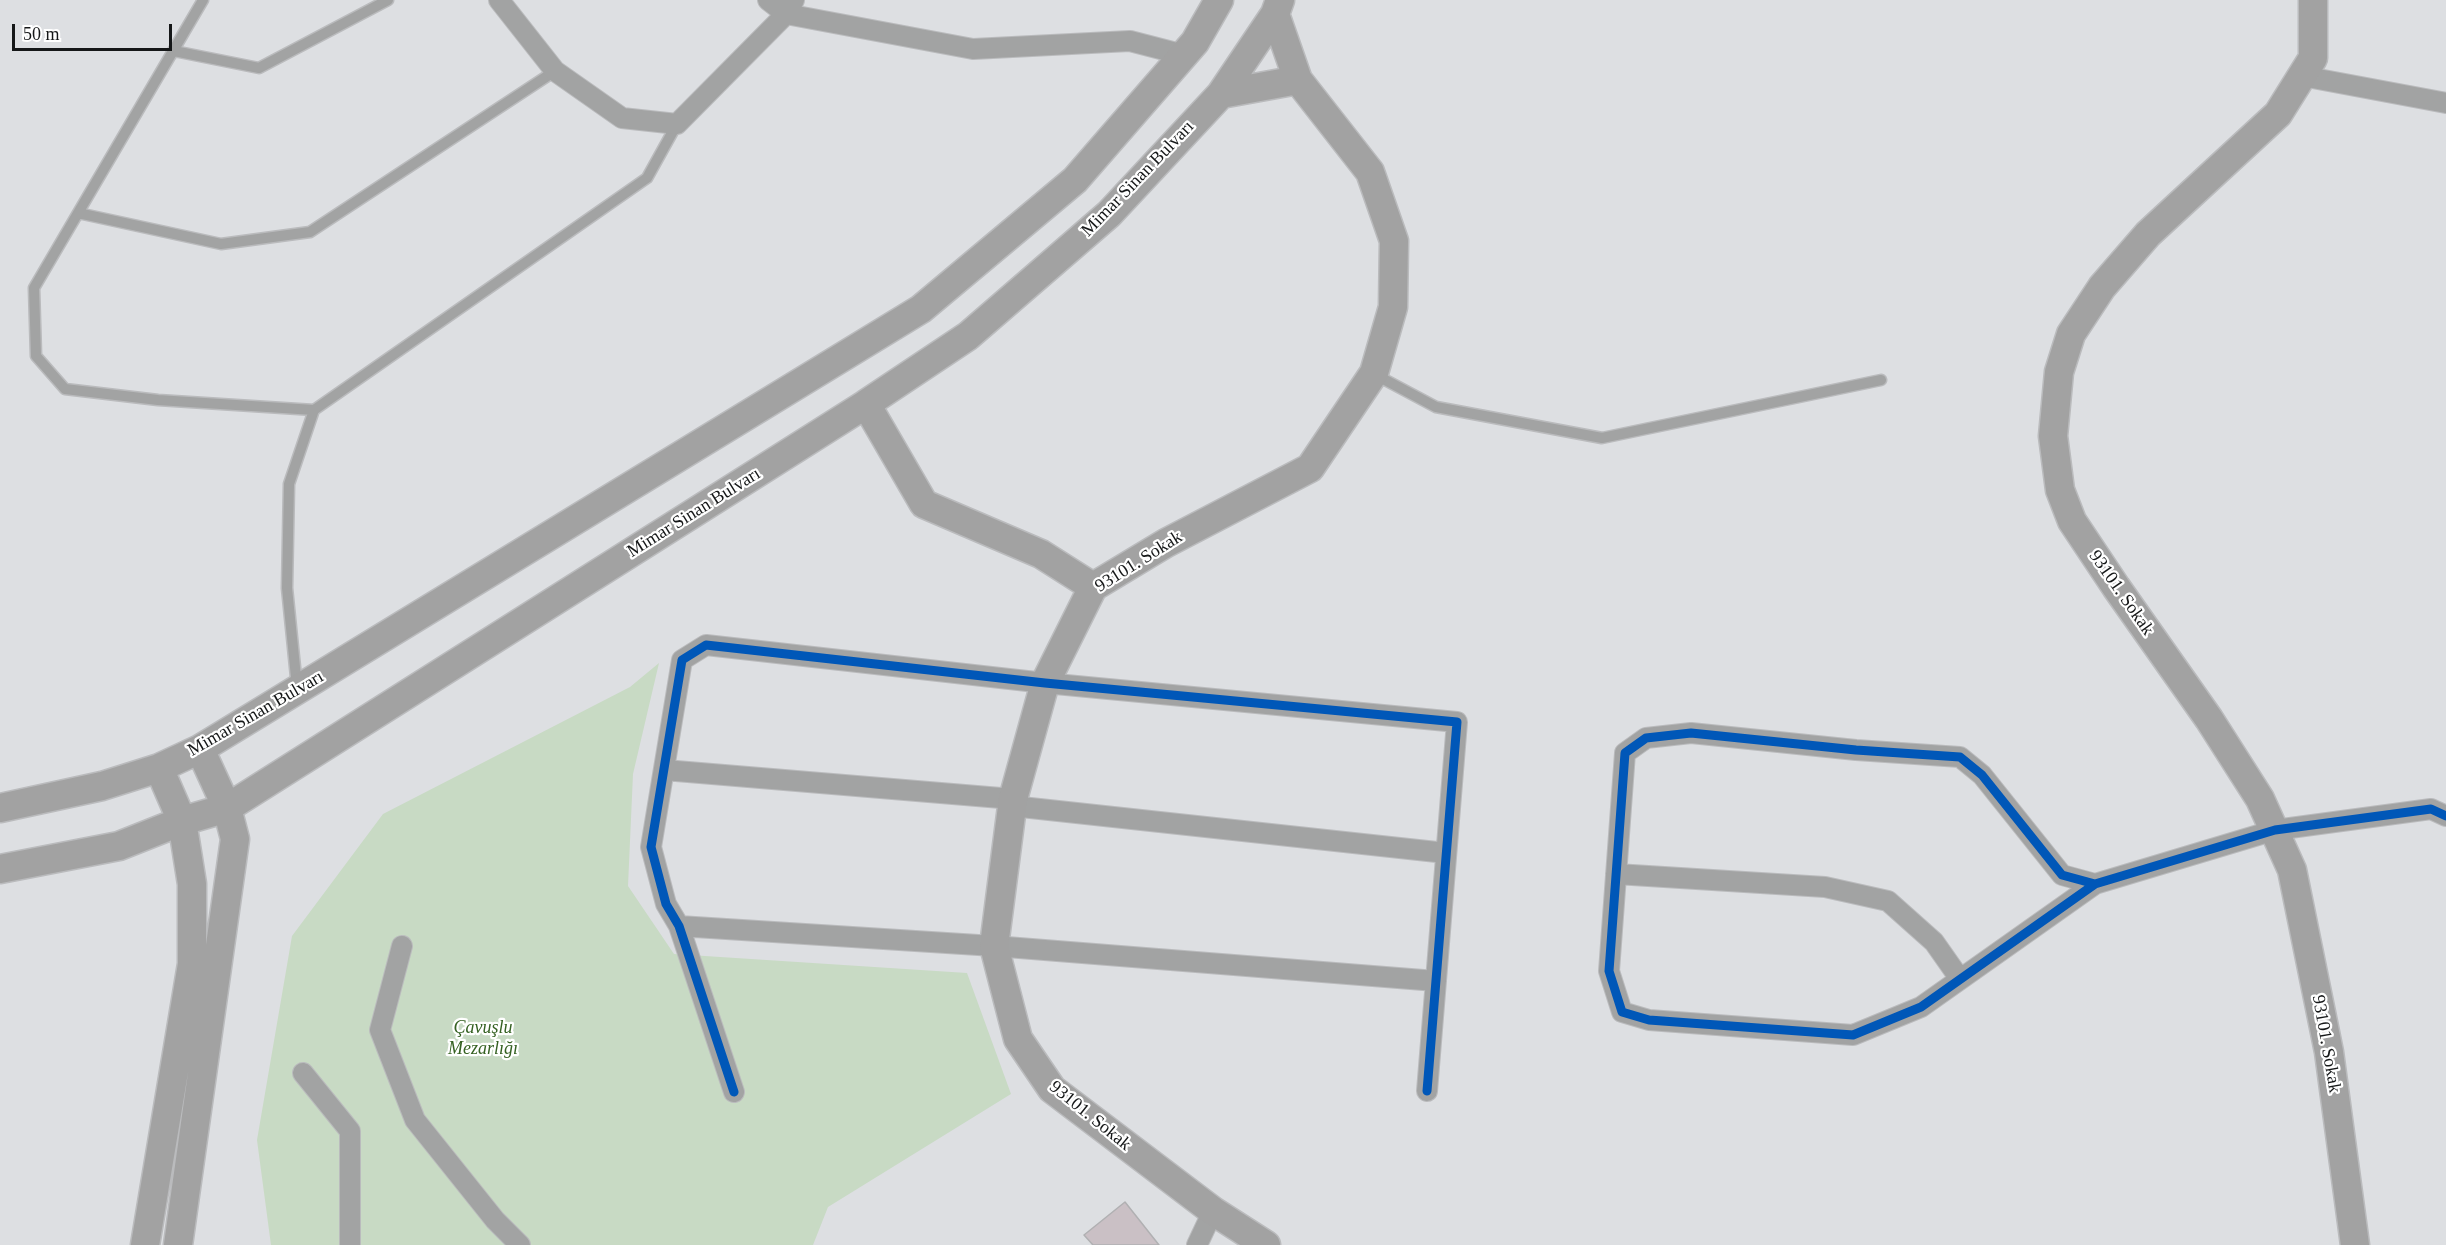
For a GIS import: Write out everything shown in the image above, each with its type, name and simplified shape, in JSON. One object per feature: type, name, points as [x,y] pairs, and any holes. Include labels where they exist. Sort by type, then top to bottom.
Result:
[{"type":"main road","name":"Mimar Sinan Bulvarı","points":[[0,808],[102,786],[159,768],[200,750],[921,309],[1075,180],[1196,42],[1219,0]]},
{"type":"main road","name":"93101. Sokak","points":[[2313,0],[2313,58],[2278,114],[2148,234],[2102,287],[2071,334],[2059,372],[2053,436],[2060,490],[2072,521],[2209,718],[2260,799],[2292,870],[2329,1052],[2354,1242]]},
{"type":"main road","name":"Mimar Sinan Bulvarı","points":[[0,869],[119,846],[182,821],[227,808],[866,404],[968,336],[1100,222],[1221,94],[1278,7]]},
{"type":"main road","name":"93101. Sokak","points":[[1266,1245],[1213,1211],[1052,1089],[1018,1039],[994,946],[1013,802],[1045,683],[1093,586],[1166,543],[1310,468],[1374,374],[1394,307],[1394,241],[1370,172],[1298,80],[1278,7]]},
{"type":"main road","points":[[1221,94],[1298,80]]},
{"type":"main road","points":[[866,404],[924,504],[1041,554],[1093,586]]},
{"type":"main road","points":[[178,1245],[235,839],[227,808],[200,750]]},
{"type":"main road","points":[[145,1245],[192,964],[192,884],[182,821],[159,768]]},
{"type":"street","points":[[499,0],[555,71],[622,118],[677,124],[790,7]]},
{"type":"street","points":[[768,0],[973,49],[1130,41],[1184,55]]},
{"type":"street","points":[[2302,76],[2446,104]]},
{"type":"street","points":[[734,1092],[679,926],[666,904],[651,847],[682,660],[706,645],[1045,683],[1457,722],[1427,1091]]},
{"type":"street","points":[[2095,884],[2062,875],[1982,775],[1960,757],[1856,750],[1691,733],[1646,738],[1625,753],[1609,971],[1622,1012],[1649,1020],[1853,1035],[1921,1007],[2095,884],[2275,830],[2431,810],[2446,816]]},
{"type":"street","points":[[664,770],[1013,802],[1446,853]]},
{"type":"street","points":[[1616,874],[1825,887],[1888,901],[1934,942],[1960,979]]},
{"type":"street","points":[[679,926],[994,946],[1436,981]]},
{"type":"street","points":[[402,946],[380,1030],[415,1120],[495,1220],[520,1245]]},
{"type":"street","points":[[303,1073],[350,1131],[350,1245]]},
{"type":"street","points":[[1197,1245],[1213,1211]]},
{"type":"lane","points":[[203,0],[34,288],[36,356],[65,389],[158,400],[314,410]]},
{"type":"lane","points":[[174,51],[259,68],[388,0]]},
{"type":"lane","points":[[78,213],[221,244],[310,232],[555,71]]},
{"type":"lane","points":[[297,691],[286,588],[289,484],[314,410],[647,178],[677,124]]},
{"type":"lane","points":[[1374,374],[1436,407],[1602,438],[1881,380]]},
{"type":"green space","name":"Çavuşlu Mezarlığı","points":[[659,663],[633,774],[628,886],[674,954],[967,973],[1011,1094],[828,1207],[813,1245],[271,1245],[257,1140],[292,936],[383,814],[630,687]]},
{"type":"building","points":[[1125,1202],[1159,1245],[1093,1245],[1084,1235]]},
{"type":"cycle path","points":[[734,1092],[679,926],[666,904],[651,847],[682,660],[706,645],[1045,683],[1457,722],[1427,1091]]},
{"type":"cycle path","points":[[2095,884],[2062,875],[1982,775],[1960,757],[1856,750],[1691,733],[1646,738],[1625,753],[1609,971],[1622,1012],[1649,1020],[1853,1035],[1921,1007],[2095,884],[2275,830],[2431,809],[2446,816]]}]
